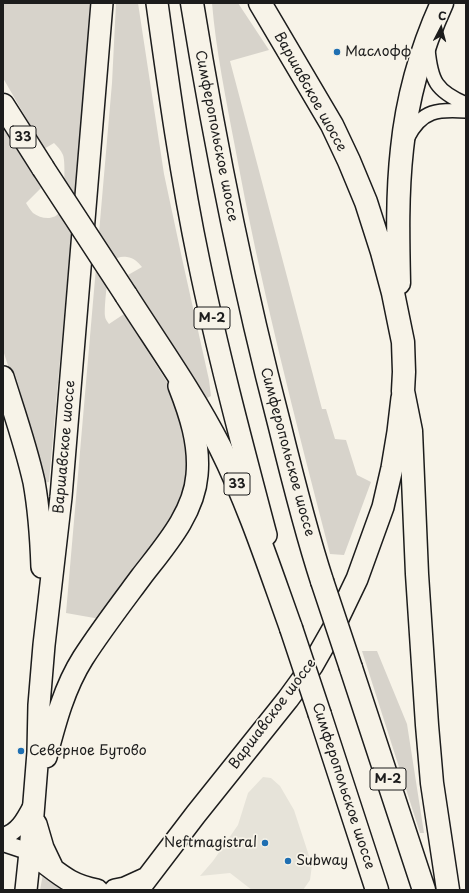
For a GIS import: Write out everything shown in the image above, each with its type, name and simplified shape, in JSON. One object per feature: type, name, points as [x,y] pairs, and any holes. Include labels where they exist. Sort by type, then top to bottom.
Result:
[{"type":"highway","name":"Симферопольское шоссе","points":[[192,3],[238,255],[258,342],[290,467],[322,581],[424,890]]},
{"type":"highway","name":"Варшавское шоссе","points":[[260,3],[332,125],[366,202],[394,292],[402,342],[404,372],[402,391]]},
{"type":"highway","points":[[402,342],[399,253],[402,149],[413,86],[427,42],[442,3]]},
{"type":"highway","name":"33","points":[[3,105],[42,168],[126,295],[204,418],[238,486],[253,522],[291,628]]},
{"type":"highway","points":[[402,391],[411,432],[417,574],[432,784],[448,890]]},
{"type":"highway","name":"Симферопольское шоссе","points":[[291,628],[377,890]]},
{"type":"main road","name":"Варшавское шоссе","points":[[26,890],[38,752],[44,645],[61,497],[102,3]]},
{"type":"main road","name":"Симферопольское шоссе","points":[[157,3],[182,173],[201,269],[219,351],[291,628]]},
{"type":"main road","points":[[54,869],[43,848],[38,833],[34,802],[54,727],[69,684],[83,659],[107,623],[170,538],[181,521],[194,492],[198,463],[193,427],[176,379],[161,350]]},
{"type":"main road","points":[[3,377],[28,457],[38,509],[41,535],[44,645]]},
{"type":"main road","name":"Варшавское шоссе","points":[[143,884],[288,699],[312,666],[333,629],[357,579],[383,507],[398,432],[402,391]]},
{"type":"main road","points":[[30,852],[74,884],[97,890]]},
{"type":"main road","points":[[115,890],[143,884]]},
{"type":"street","points":[[427,42],[433,77],[439,86],[451,97],[466,104]]},
{"type":"street","points":[[402,149],[412,129],[425,116],[433,112],[448,109],[466,111]]},
{"type":"street","points":[[3,836],[8,835],[15,830],[34,802]]},
{"type":"street","points":[[3,843],[30,852]]},
{"type":"shaded area","points":[[3,3],[90,3],[88,49],[49,482],[41,483],[25,419],[3,350],[3,127],[41,188],[26,203],[32,212],[40,217],[51,218],[60,211],[63,192],[64,159],[61,151],[54,143],[44,149],[3,78]]},
{"type":"shaded area","points":[[116,3],[138,3],[164,174],[209,380],[211,396],[207,398],[128,275],[142,267],[136,260],[125,257],[118,258],[113,261],[108,279],[105,318],[109,324],[124,314],[167,382],[181,414],[190,461],[185,491],[173,516],[160,538],[100,619],[66,613],[112,83]]},
{"type":"shaded area","points":[[212,3],[238,3],[269,50],[230,61],[322,409],[326,409],[335,439],[346,440],[357,475],[371,482],[344,555],[330,554],[279,351],[255,249],[245,198],[222,75]]},
{"type":"shaded area","points":[[362,651],[377,651],[407,724],[424,833],[420,833]]},
{"type":"shaded area","name":"Neftmagistral","points":[[263,777],[271,778],[280,786],[294,810],[312,865],[310,880],[303,890],[252,890],[230,873],[200,876],[213,861],[238,825],[248,793]]},
{"type":"shaded area","points":[[43,874],[66,890],[40,890]]},
{"type":"place","name":"Маслофф","points":[[337,52]]},
{"type":"place","name":"Северное Бутово","points":[[21,751]]},
{"type":"place","name":"Neftmagistral","points":[[265,843]]},
{"type":"place","name":"Subway","points":[[288,861]]}]
